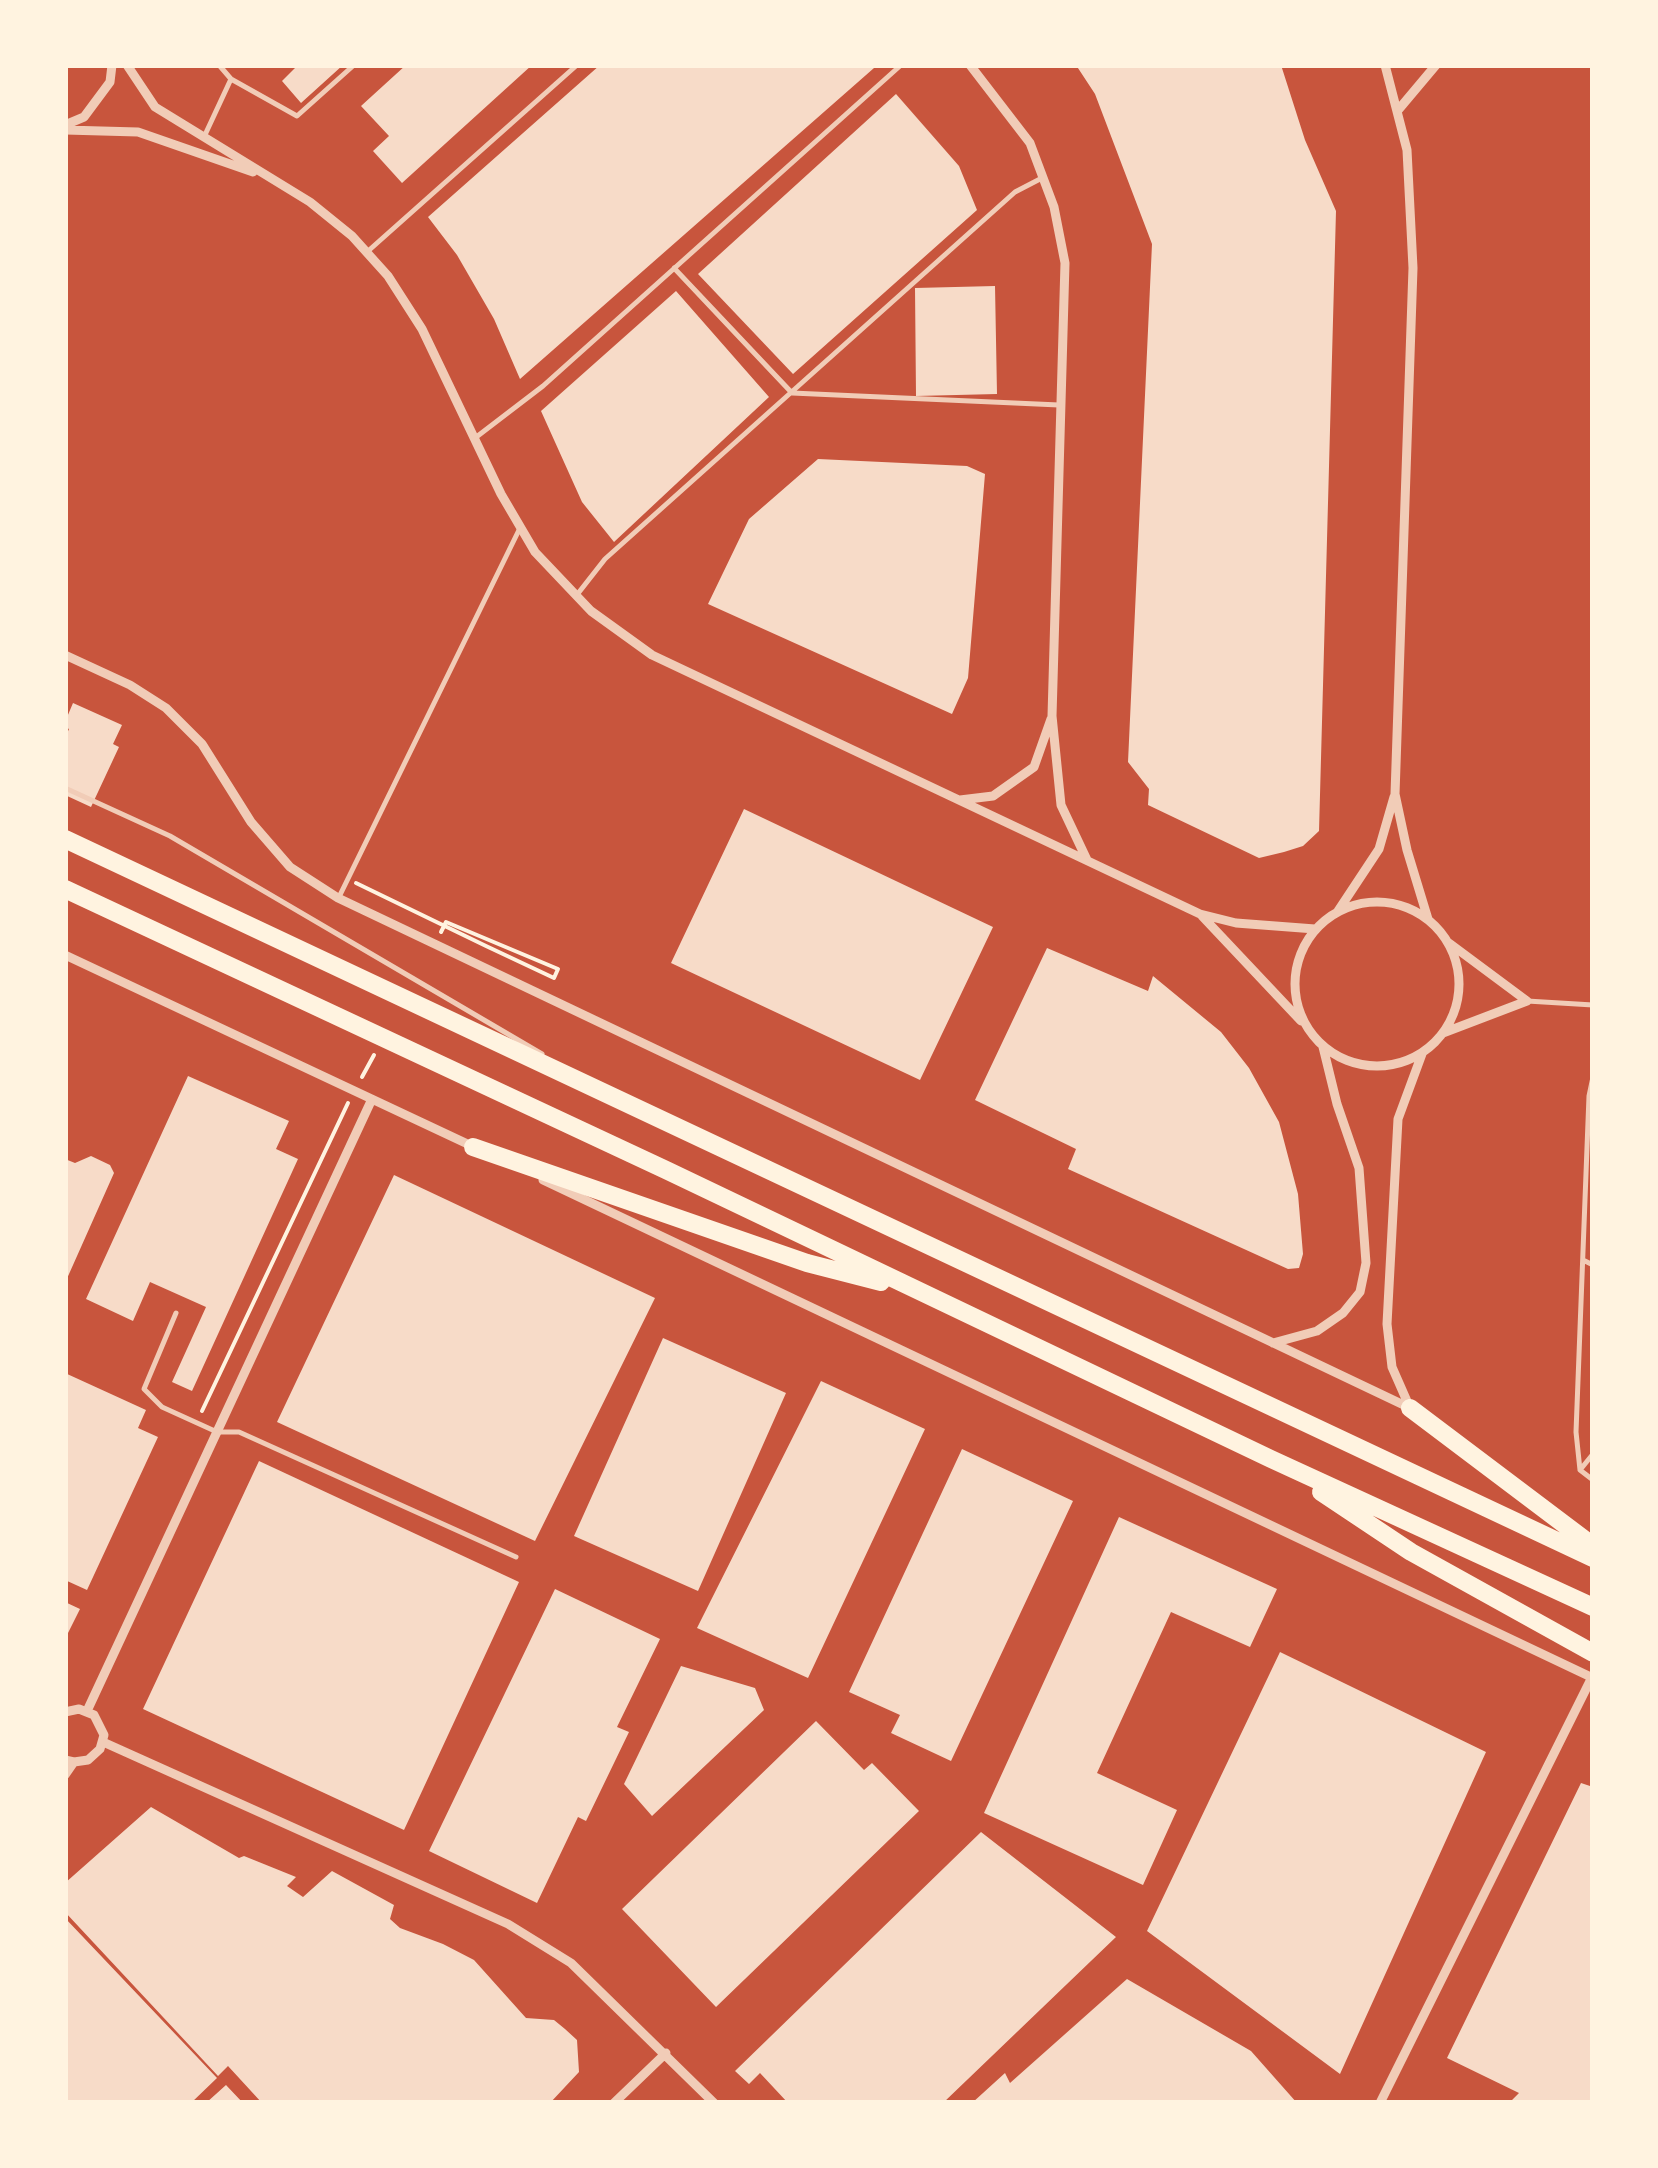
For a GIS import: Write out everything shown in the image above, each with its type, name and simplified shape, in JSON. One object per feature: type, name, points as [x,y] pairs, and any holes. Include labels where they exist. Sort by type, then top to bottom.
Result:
[{"type":"highway","points":[[65,840],[1593,1558]]},
{"type":"highway","points":[[65,889],[1593,1607]]},
{"type":"highway","points":[[473,1147],[808,1264],[920,1292]]},
{"type":"highway","points":[[1410,1408],[1593,1546]]},
{"type":"highway","points":[[1271,1459],[1412,1552],[1593,1653]]},
{"type":"street","points":[[65,127],[84,117],[110,82],[112,65]]},
{"type":"street","points":[[128,65],[155,107],[310,202],[388,276],[422,329],[535,552],[591,611],[652,655],[1200,914],[1236,922],[1316,929]]},
{"type":"street","points":[[970,65],[1030,143],[1054,208],[1065,263],[1052,716],[1060,805],[1088,861]]},
{"type":"street","points":[[1385,65],[1407,150],[1413,268],[1395,794],[1428,919]]},
{"type":"street","points":[[1399,109],[1436,65]]},
{"type":"street","points":[[65,127],[138,132],[270,178]]},
{"type":"street","points":[[65,655],[130,685],[166,708],[202,744],[251,822],[290,867],[338,898],[1410,1408]]},
{"type":"street","points":[[958,800],[993,796],[1034,767],[1052,716]]},
{"type":"street","points":[[1305,1025],[1296,998],[1300,953],[1316,929],[1338,911],[1379,849],[1395,794]]},
{"type":"street","points":[[1338,911],[1375,902],[1404,906],[1428,919],[1447,941],[1527,1001]]},
{"type":"street","points":[[1200,914],[1323,1047],[1348,1061],[1368,1066],[1396,1064],[1422,1052],[1443,1032],[1456,1006],[1459,977],[1447,941]]},
{"type":"street","points":[[65,956],[1592,1678],[1380,2103]]},
{"type":"street","points":[[1443,1032],[1527,1001]]},
{"type":"street","points":[[1273,1343],[1317,1331],[1343,1313],[1360,1292],[1366,1264],[1359,1168],[1323,1047]]},
{"type":"street","points":[[1410,1408],[1392,1367],[1388,1305],[1398,1119],[1422,1052]]},
{"type":"street","points":[[87,1711],[372,1098]]},
{"type":"street","points":[[65,1712],[79,1709],[99,1720],[102,1742],[95,1755],[69,1761],[65,1776]]},
{"type":"street","points":[[102,1742],[508,1924],[570,1963],[714,2103]]},
{"type":"street","points":[[614,2103],[666,2053]]},
{"type":"lane","points":[[219,65],[232,78],[296,116],[354,65]]},
{"type":"lane","points":[[366,252],[577,65]]},
{"type":"lane","points":[[474,438],[542,386],[901,65]]},
{"type":"lane","points":[[204,136],[232,78]]},
{"type":"lane","points":[[576,596],[605,559],[1015,192],[1042,177]]},
{"type":"lane","points":[[674,268],[792,393],[1062,405]]},
{"type":"lane","points":[[338,898],[521,527]]},
{"type":"lane","points":[[65,788],[170,836],[600,1090]]},
{"type":"lane","points":[[1527,1001],[1593,1005]]},
{"type":"lane","points":[[1593,1077],[1589,1096],[1576,1432],[1580,1470],[1593,1480]]},
{"type":"lane","points":[[1582,1260],[1593,1265]]},
{"type":"lane","points":[[176,1314],[144,1389],[162,1407],[217,1432],[239,1432],[516,1557]]},
{"type":"lane","points":[[1580,1470],[1593,1454]]},
{"type":"path","points":[[348,879],[486,946]]},
{"type":"path","points":[[197,1422],[256,1300]]},
{"type":"building","points":[[298,65],[343,65],[301,103],[282,81]]},
{"type":"building","points":[[406,65],[532,65],[402,183],[373,151],[389,136],[361,106]]},
{"type":"building","points":[[600,65],[874,68],[520,379],[494,319],[457,255],[428,217]]},
{"type":"building","points":[[1076,65],[1281,65],[1305,140],[1336,211],[1319,831],[1303,846],[1284,852],[1259,858],[1148,805],[1149,789],[1128,762],[1152,244],[1095,94]]},
{"type":"building","points":[[896,94],[959,166],[977,210],[793,374],[698,274]]},
{"type":"building","points":[[995,286],[997,394],[916,396],[915,288]]},
{"type":"building","points":[[676,291],[769,397],[614,542],[582,502],[541,411]]},
{"type":"building","points":[[818,459],[967,466],[985,474],[968,678],[952,714],[708,604],[749,519]]},
{"type":"building","points":[[73,703],[122,725],[113,744],[119,747],[91,807],[65,795],[65,738],[69,729],[65,722]]},
{"type":"building","points":[[744,809],[993,927],[920,1080],[671,963]]},
{"type":"building","points":[[1047,948],[1148,991],[1153,976],[1221,1032],[1249,1068],[1279,1122],[1298,1194],[1303,1254],[1299,1268],[1288,1269],[1068,1169],[1076,1149],[975,1100]]},
{"type":"building","points":[[188,1076],[289,1121],[276,1149],[298,1159],[192,1391],[172,1382],[206,1307],[150,1282],[133,1321],[86,1299]]},
{"type":"building","points":[[91,1156],[110,1165],[114,1173],[65,1283],[65,1159],[75,1163]]},
{"type":"building","points":[[394,1175],[655,1298],[535,1541],[277,1422]]},
{"type":"building","points":[[663,1338],[786,1393],[698,1591],[574,1536]]},
{"type":"building","points":[[65,1373],[146,1410],[138,1428],[158,1437],[87,1590],[65,1580]]},
{"type":"building","points":[[821,1381],[925,1429],[808,1678],[697,1628]]},
{"type":"building","points":[[962,1449],[1073,1501],[951,1761],[891,1733],[900,1715],[849,1692]]},
{"type":"building","points":[[259,1461],[519,1582],[404,1830],[143,1709]]},
{"type":"building","points":[[1119,1517],[1277,1589],[1250,1647],[1171,1612],[1097,1773],[1177,1810],[1143,1885],[984,1813]]},
{"type":"building","points":[[555,1589],[660,1639],[617,1727],[629,1732],[586,1821],[578,1817],[537,1903],[429,1851]]},
{"type":"building","points":[[65,1602],[80,1609],[65,1639]]},
{"type":"building","points":[[1280,1652],[1486,1752],[1340,2074],[1147,1931]]},
{"type":"building","points":[[681,1666],[755,1688],[764,1710],[652,1816],[624,1784]]},
{"type":"building","points":[[816,1721],[864,1770],[872,1763],[919,1811],[716,2007],[622,1909]]},
{"type":"building","points":[[1581,1783],[1593,1787],[1593,2103],[1509,2103],[1519,2093],[1447,2058]]},
{"type":"building","points":[[151,1807],[239,1858],[244,1856],[296,1877],[287,1886],[303,1897],[332,1871],[394,1905],[390,1919],[400,1928],[474,1960],[526,2018],[554,2020],[565,2029],[577,2040],[579,2072],[550,2103],[262,2103],[228,2066],[218,2076],[65,1912],[65,1883]]},
{"type":"building","points":[[981,1832],[1116,1937],[943,2103],[788,2103],[760,2073],[749,2084],[735,2071]]},
{"type":"building","points":[[65,1918],[217,2078],[191,2103],[65,2103]]},
{"type":"building","points":[[1127,1979],[1251,2051],[1297,2103],[972,2103],[1005,2073],[1010,2083]]},
{"type":"building","points":[[226,2085],[243,2103],[206,2103]]}]
